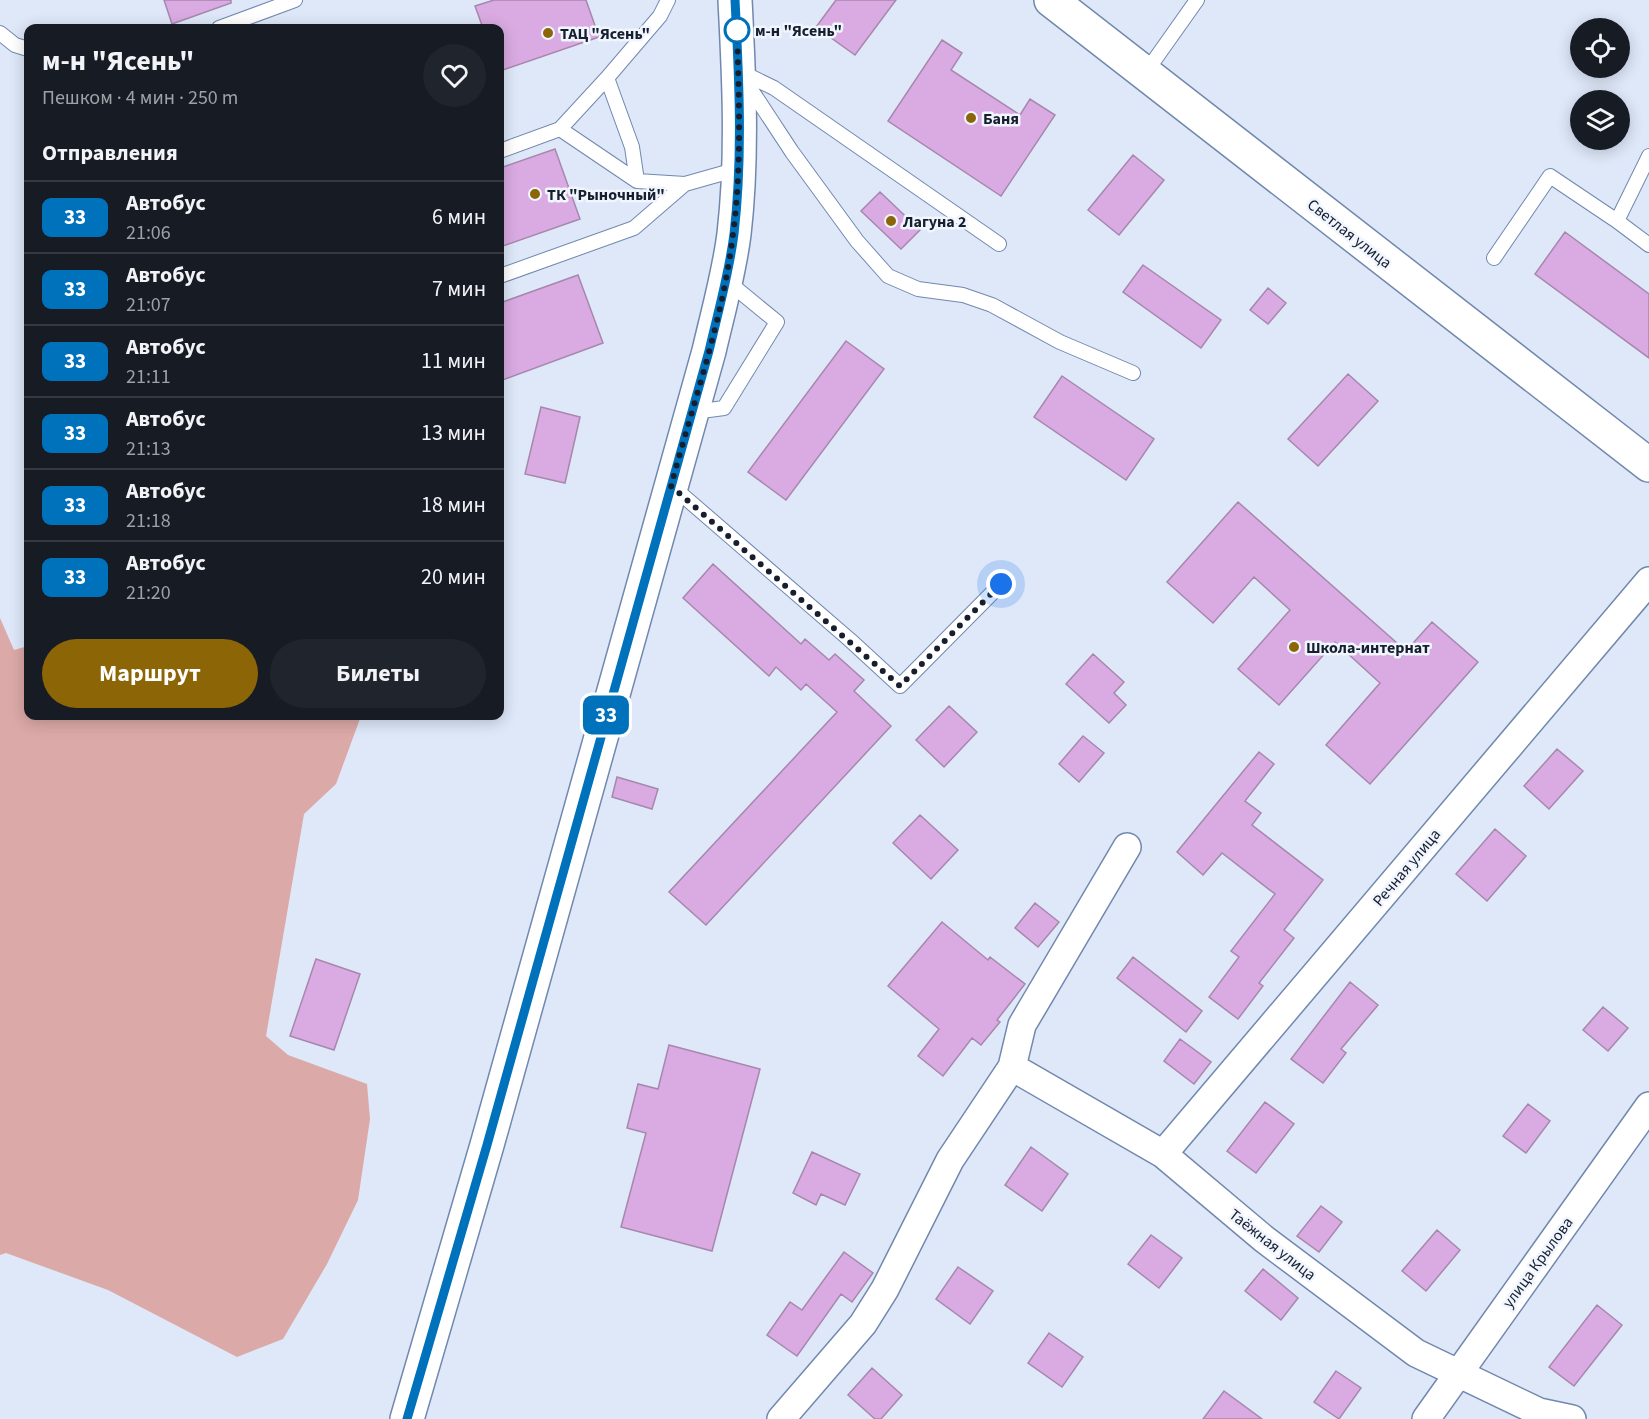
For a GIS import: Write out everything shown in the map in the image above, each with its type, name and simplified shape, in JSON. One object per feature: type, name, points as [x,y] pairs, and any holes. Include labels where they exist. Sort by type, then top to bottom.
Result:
[{"type":"street","points":[[407,1419],[487,1145],[671,486],[726,279],[734,234],[738,169],[739,70],[735,0]]},
{"type":"street","name":"Светлая улица","points":[[1051,0],[1649,465]]},
{"type":"street","name":"Речная улица","points":[[1163,1154],[1649,581]]},
{"type":"street","points":[[781,1419],[863,1324],[885,1289],[950,1160],[1012,1067],[1022,1025],[1127,847]]},
{"type":"street","name":"Таёжная улица","points":[[1012,1067],[1163,1154],[1292,1260],[1416,1353],[1539,1416],[1572,1419]]},
{"type":"street","name":"улица Крылова","points":[[1426,1419],[1649,1106]]},
{"type":"lane","points":[[230,24],[295,0]]},
{"type":"lane","points":[[504,150],[560,129],[660,16],[668,0]]},
{"type":"lane","points":[[1146,72],[1197,0]]},
{"type":"lane","points":[[0,33],[15,45],[24,48]]},
{"type":"lane","points":[[739,70],[774,88],[999,244]]},
{"type":"lane","points":[[739,70],[792,152],[857,241],[888,276],[918,289],[963,295],[992,305],[1060,342],[1132,373]]},
{"type":"lane","points":[[607,78],[632,147],[637,181]]},
{"type":"lane","points":[[560,129],[637,181],[685,184],[738,169]]},
{"type":"lane","points":[[1617,221],[1649,156]]},
{"type":"lane","points":[[1494,258],[1550,176],[1649,245]]},
{"type":"lane","points":[[504,275],[634,228],[685,184]]},
{"type":"lane","points":[[691,413],[724,408],[777,322],[726,279]]},
{"type":"lane","points":[[671,486],[900,686],[1001,584]]},
{"type":"shaded area","points":[[0,618],[14,650],[24,647],[24,720],[360,720],[336,784],[304,814],[266,1036],[288,1055],[367,1084],[370,1119],[358,1200],[327,1264],[283,1339],[237,1357],[108,1290],[6,1253],[0,1255]]},
{"type":"building","points":[[164,0],[231,0],[231,3],[172,24]]},
{"type":"building","name":"ТАЦ \"Ясень\"","points":[[494,0],[586,0],[599,37],[504,70],[504,24],[482,24],[475,6]]},
{"type":"building","points":[[836,0],[896,0],[855,55],[816,27]]},
{"type":"building","name":"Баня","points":[[942,40],[962,53],[951,70],[1020,115],[1030,99],[1055,115],[1001,196],[888,121]]},
{"type":"building","name":"ТК \"Рыночный\"","points":[[555,149],[580,219],[504,246],[504,167]]},
{"type":"building","points":[[1133,155],[1164,180],[1119,235],[1088,210]]},
{"type":"building","name":"Лагуна 2","points":[[880,192],[920,230],[901,249],[861,211]]},
{"type":"building","points":[[1565,232],[1649,294],[1649,358],[1535,274]]},
{"type":"building","points":[[1143,265],[1221,320],[1201,348],[1123,292]]},
{"type":"building","points":[[578,275],[603,343],[504,380],[504,302]]},
{"type":"building","points":[[1268,288],[1286,303],[1268,324],[1250,310]]},
{"type":"building","points":[[846,341],[884,369],[786,500],[748,472]]},
{"type":"building","points":[[1348,374],[1378,401],[1318,466],[1288,439]]},
{"type":"building","points":[[1062,376],[1154,439],[1126,480],[1034,417]]},
{"type":"building","points":[[541,407],[580,417],[565,483],[525,474]]},
{"type":"building","name":"Школа-интернат","points":[[1238,502],[1406,651],[1432,622],[1478,662],[1370,784],[1326,745],[1380,683],[1335,642],[1279,705],[1238,669],[1290,610],[1254,577],[1213,623],[1167,582]]},
{"type":"building","points":[[713,564],[801,644],[805,639],[829,660],[835,654],[864,680],[854,691],[891,726],[706,925],[669,892],[837,712],[806,684],[801,690],[776,667],[769,676],[683,598]]},
{"type":"building","points":[[1093,654],[1124,682],[1114,693],[1126,705],[1109,723],[1066,684]]},
{"type":"building","points":[[949,706],[977,732],[944,767],[916,740]]},
{"type":"building","points":[[1083,736],[1104,753],[1079,782],[1059,764]]},
{"type":"building","points":[[1557,749],[1583,771],[1549,809],[1524,786]]},
{"type":"building","points":[[1259,752],[1274,764],[1245,801],[1261,813],[1252,825],[1323,880],[1284,930],[1294,938],[1259,983],[1263,986],[1238,1019],[1209,997],[1239,957],[1231,951],[1275,894],[1222,853],[1203,875],[1177,852]]},
{"type":"building","points":[[617,777],[658,789],[652,809],[612,797]]},
{"type":"building","points":[[920,815],[958,850],[931,879],[893,843]]},
{"type":"building","points":[[1495,829],[1526,856],[1487,901],[1456,874]]},
{"type":"building","points":[[1035,903],[1059,922],[1038,947],[1015,928]]},
{"type":"building","points":[[942,922],[988,960],[990,957],[1025,984],[997,1020],[1000,1022],[981,1045],[972,1038],[943,1076],[918,1056],[939,1029],[888,986]]},
{"type":"building","points":[[1133,957],[1202,1011],[1186,1032],[1117,978]]},
{"type":"building","points":[[316,959],[360,974],[334,1050],[290,1036]]},
{"type":"building","points":[[1350,982],[1378,1005],[1341,1049],[1346,1053],[1323,1083],[1291,1059]]},
{"type":"building","points":[[1603,1007],[1628,1028],[1608,1051],[1583,1030]]},
{"type":"building","points":[[1180,1039],[1211,1062],[1194,1084],[1164,1061]]},
{"type":"building","points":[[669,1045],[760,1069],[712,1251],[621,1227],[646,1133],[627,1128],[638,1084],[658,1089]]},
{"type":"building","points":[[1265,1102],[1294,1124],[1256,1173],[1227,1151]]},
{"type":"building","points":[[1528,1104],[1550,1121],[1526,1153],[1503,1136]]},
{"type":"building","points":[[1031,1147],[1068,1174],[1042,1211],[1005,1185]]},
{"type":"building","points":[[812,1152],[860,1174],[845,1205],[821,1194],[816,1205],[793,1193]]},
{"type":"building","points":[[1321,1206],[1342,1222],[1319,1252],[1297,1236]]},
{"type":"building","points":[[1437,1230],[1460,1250],[1426,1291],[1402,1271]]},
{"type":"building","points":[[1151,1235],[1182,1258],[1159,1288],[1128,1264]]},
{"type":"building","points":[[844,1252],[873,1273],[852,1302],[841,1294],[797,1356],[767,1335],[790,1302],[802,1310]]},
{"type":"building","points":[[958,1267],[993,1291],[970,1324],[936,1299]]},
{"type":"building","points":[[1263,1269],[1298,1298],[1281,1320],[1245,1291]]},
{"type":"building","points":[[1597,1305],[1622,1325],[1574,1386],[1549,1367]]},
{"type":"building","points":[[1049,1333],[1083,1357],[1062,1387],[1028,1363]]},
{"type":"building","points":[[872,1368],[902,1395],[881,1419],[875,1419],[848,1395]]},
{"type":"building","points":[[1336,1371],[1361,1388],[1339,1419],[1314,1402]]},
{"type":"building","points":[[1224,1391],[1262,1419],[1203,1419]]},
{"type":"bus line","name":"33","points":[[407,1419],[493,1123],[649,558],[709,351],[726,279],[734,234],[738,169],[739,70],[735,0]]},
{"type":"place","name":"м-н \"Ясень\"","points":[[737,30]]},
{"type":"place","name":"ТАЦ \"Ясень\"","points":[[548,33]]},
{"type":"place","name":"Баня","points":[[971,118]]},
{"type":"place","name":"ТК \"Рыночный\"","points":[[535,194]]},
{"type":"place","name":"Лагуна 2","points":[[891,221]]},
{"type":"place","name":"Школа-интернат","points":[[1294,647]]},
{"type":"route","points":[[737,30],[738,169],[734,234],[709,351],[671,486],[900,686],[1001,584]]}]
